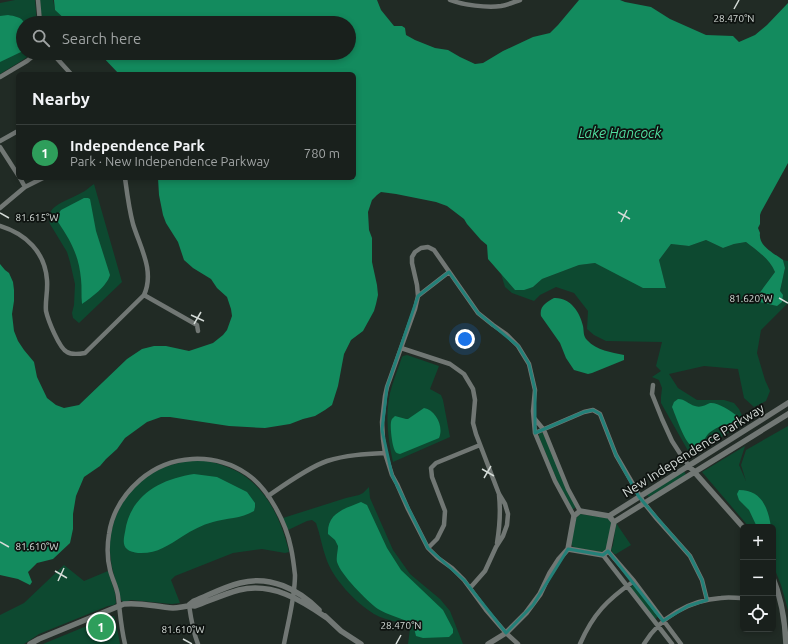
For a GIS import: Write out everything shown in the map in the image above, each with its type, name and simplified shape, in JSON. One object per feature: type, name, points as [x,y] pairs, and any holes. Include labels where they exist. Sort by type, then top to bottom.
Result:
[{"type":"street","points":[[38,0],[39,16]]},
{"type":"street","points":[[450,0],[458,3],[482,6],[502,6],[520,0]]},
{"type":"street","points":[[0,77],[28,60]]},
{"type":"street","points":[[58,60],[69,72]]},
{"type":"street","points":[[0,141],[16,132]]},
{"type":"street","points":[[0,147],[16,172]]},
{"type":"street","points":[[21,180],[25,187]]},
{"type":"street","points":[[0,208],[25,187],[38,180]]},
{"type":"street","points":[[0,226],[22,235],[30,242],[39,255],[45,267],[48,281],[46,310],[49,322],[61,347],[66,352],[73,354],[85,353],[144,295],[147,290],[148,272],[133,223],[125,180]]},
{"type":"street","points":[[488,644],[506,633],[533,605],[550,573],[568,549],[574,516],[555,481],[535,433],[533,417],[535,390],[529,364],[518,346],[506,334],[478,313],[434,250],[425,247],[418,249],[413,254],[412,260],[418,285],[418,296],[415,309],[387,387],[383,405],[382,430],[385,452],[392,475],[428,548],[464,580],[486,610],[506,633],[518,644]]},
{"type":"street","points":[[418,296],[449,272]]},
{"type":"street","points":[[144,295],[197,325],[198,331]]},
{"type":"street","points":[[401,348],[450,364],[464,374],[473,389],[475,400],[473,424],[499,494],[501,511],[496,547],[485,570],[470,588]]},
{"type":"street","points":[[653,385],[652,394],[672,441],[689,466],[740,525]]},
{"type":"street","name":"New Independence Parkway","points":[[610,516],[788,403]]},
{"type":"street","points":[[535,433],[584,412],[593,410],[600,414],[616,455],[644,503],[690,556],[702,580],[707,600]]},
{"type":"street","name":"New Independence Parkway","points":[[614,522],[788,414]]},
{"type":"street","points":[[533,417],[544,430],[568,489],[580,511]]},
{"type":"street","points":[[428,548],[437,539],[444,525],[445,511],[432,477],[431,468],[436,463],[480,445]]},
{"type":"street","points":[[268,496],[306,472],[326,462],[350,455],[385,452]]},
{"type":"street","points":[[125,644],[118,606],[118,595],[110,569],[107,552],[109,534],[114,515],[120,502],[128,491],[144,476],[173,462],[185,459],[205,458],[227,464],[247,474],[268,496],[286,532],[291,546],[295,575],[293,597],[284,644]]},
{"type":"street","points":[[574,516],[580,511],[610,516],[614,522],[608,550],[603,555]]},
{"type":"street","points":[[568,549],[603,555],[672,644]]},
{"type":"street","points":[[608,550],[634,581],[681,644]]},
{"type":"street","points":[[189,606],[194,601],[230,586],[248,581],[274,582],[294,590],[304,596],[341,631],[361,644]]},
{"type":"street","points":[[580,644],[586,630],[596,614],[605,604],[634,581]]},
{"type":"street","points":[[30,644],[118,606],[130,604],[172,608],[195,606],[238,590],[249,588],[279,591],[293,597],[327,618]]},
{"type":"street","points":[[776,593],[785,626],[786,644]]},
{"type":"street","points":[[644,644],[658,625],[676,612],[688,606],[707,600],[740,598]]},
{"type":"street","points":[[189,606],[192,625],[198,644]]},
{"type":"highlighted area","points":[[449,272],[478,313],[518,346],[529,364],[535,390],[535,433],[584,412],[593,410],[600,414],[616,455],[639,497],[690,556],[702,580],[707,600],[688,606],[663,621],[608,551],[603,555],[568,549],[533,605],[506,633],[464,580],[428,548],[392,475],[382,430],[387,387],[418,296]]},
{"type":"shaded area","points":[[15,0],[35,0],[36,16],[16,16],[16,60],[22,60],[0,74],[0,3]]},
{"type":"shaded area","points":[[40,0],[53,0],[55,10],[61,16],[41,16]]},
{"type":"shaded area","points":[[94,184],[122,282],[79,323],[73,318],[72,313],[75,284],[70,262],[67,252],[50,224],[49,218],[50,212],[58,204],[83,192]]},
{"type":"shaded area","points":[[706,240],[723,248],[746,242],[770,263],[775,272],[758,295],[757,302],[780,291],[785,268],[783,260],[788,261],[788,303],[761,330],[757,353],[770,391],[766,401],[754,407],[744,398],[738,369],[704,366],[669,374],[678,388],[697,400],[724,400],[734,403],[739,409],[745,422],[691,456],[661,403],[662,388],[659,380],[652,377],[661,371],[656,366],[662,342],[606,341],[594,335],[587,329],[588,311],[574,293],[556,287],[540,295],[534,301],[512,293],[505,287],[501,274],[515,290],[533,287],[542,279],[579,265],[595,263],[666,288],[659,260],[671,244],[689,246]]},
{"type":"shaded area","points":[[407,355],[439,366],[430,389],[441,395],[450,437],[393,462],[388,428],[388,402],[391,388],[402,357]]},
{"type":"shaded area","points":[[788,426],[788,610],[776,572],[776,524],[746,524],[702,472],[745,446],[739,465],[746,481],[741,465],[746,450]]},
{"type":"shaded area","points":[[541,432],[543,433],[576,507],[572,510],[562,492],[539,437]]},
{"type":"shaded area","points":[[188,461],[206,461],[219,464],[240,473],[251,481],[260,490],[275,513],[286,539],[289,552],[285,553],[262,549],[233,553],[175,576],[171,580],[180,603],[172,604],[131,600],[123,602],[121,600],[113,571],[110,548],[114,521],[119,509],[126,497],[145,478],[156,471]]},
{"type":"shaded area","points":[[684,471],[686,475],[649,497],[647,495]]},
{"type":"shaded area","points":[[369,487],[370,498],[393,550],[410,574],[440,599],[450,611],[463,644],[408,644],[410,629],[409,625],[385,619],[374,614],[352,597],[339,582],[329,566],[316,523],[312,520],[307,521],[288,530],[283,518],[359,495]]},
{"type":"shaded area","points":[[580,514],[607,518],[611,521],[607,549],[602,553],[574,548],[571,544],[576,518]]},
{"type":"shaded area","points":[[616,523],[631,545],[614,554],[611,550]]},
{"type":"shaded area","points":[[64,565],[84,581],[108,571],[115,593],[116,603],[39,634],[24,644],[0,644],[0,615],[24,603]]},
{"type":"shaded area","points":[[633,585],[658,616],[655,620],[630,588]]},
{"type":"shaded area","points":[[114,616],[115,618],[120,644],[43,644]]},
{"type":"water","name":"Lake Hancock","points":[[54,0],[377,0],[381,10],[394,26],[402,26],[405,28],[406,35],[435,48],[448,50],[475,64],[483,63],[503,51],[533,37],[550,33],[579,0],[620,0],[651,7],[670,19],[706,35],[733,36],[739,42],[755,35],[788,3],[788,163],[761,212],[760,224],[758,228],[761,242],[771,252],[783,260],[785,268],[780,291],[783,295],[782,302],[777,306],[756,301],[758,295],[775,272],[770,263],[746,242],[723,248],[706,240],[689,246],[671,244],[659,260],[666,288],[643,288],[595,263],[579,265],[542,279],[533,287],[524,290],[515,290],[488,259],[487,245],[464,219],[447,206],[436,202],[381,192],[372,200],[368,212],[369,230],[372,238],[372,262],[378,295],[376,304],[374,311],[363,331],[351,340],[344,354],[338,386],[332,405],[315,416],[290,424],[265,428],[229,426],[170,417],[161,417],[147,422],[125,438],[117,449],[100,466],[84,477],[76,496],[73,514],[73,529],[70,543],[53,559],[37,563],[28,572],[32,582],[30,585],[18,579],[0,575],[0,264],[9,273],[13,282],[14,301],[12,314],[14,331],[18,341],[34,362],[37,377],[47,398],[56,405],[64,408],[79,405],[127,359],[142,349],[154,346],[166,346],[189,351],[213,343],[227,330],[232,316],[227,297],[217,288],[211,279],[193,268],[184,260],[178,242],[166,223],[163,215],[158,180],[356,180],[356,72],[117,72],[106,60],[356,60],[356,16],[61,16],[55,10]]},
{"type":"water","points":[[0,16],[16,16],[16,54],[0,62]]},
{"type":"water","points":[[84,198],[90,199],[96,231],[110,275],[106,283],[82,304],[80,271],[76,256],[55,214]]},
{"type":"water","points":[[554,298],[565,300],[573,306],[582,321],[585,337],[591,344],[604,350],[624,355],[624,360],[588,374],[574,370],[566,358],[560,343],[541,316],[542,307]]},
{"type":"water","points":[[678,399],[697,407],[710,403],[720,405],[736,415],[736,419],[732,423],[718,427],[712,431],[699,445],[691,445],[683,434],[672,407],[674,402]]},
{"type":"water","points":[[424,408],[428,409],[435,415],[440,424],[439,438],[400,454],[396,453],[392,436],[392,419],[395,416],[408,419]]},
{"type":"water","points":[[194,474],[217,477],[247,492],[255,503],[254,511],[244,516],[201,526],[156,551],[138,553],[127,549],[124,545],[124,541],[128,519],[133,508],[140,499],[159,485],[182,476]]},
{"type":"water","points":[[739,490],[747,491],[758,497],[766,507],[770,524],[756,524],[749,510],[739,500],[737,494]]},
{"type":"water","points":[[361,502],[367,505],[387,548],[401,570],[443,610],[453,629],[453,633],[449,637],[423,638],[416,636],[413,624],[378,609],[361,594],[343,574],[337,562],[338,546],[335,540],[328,534],[328,527],[334,516]]},
{"type":"place","name":"Independence Park","points":[[101,627]]}]
